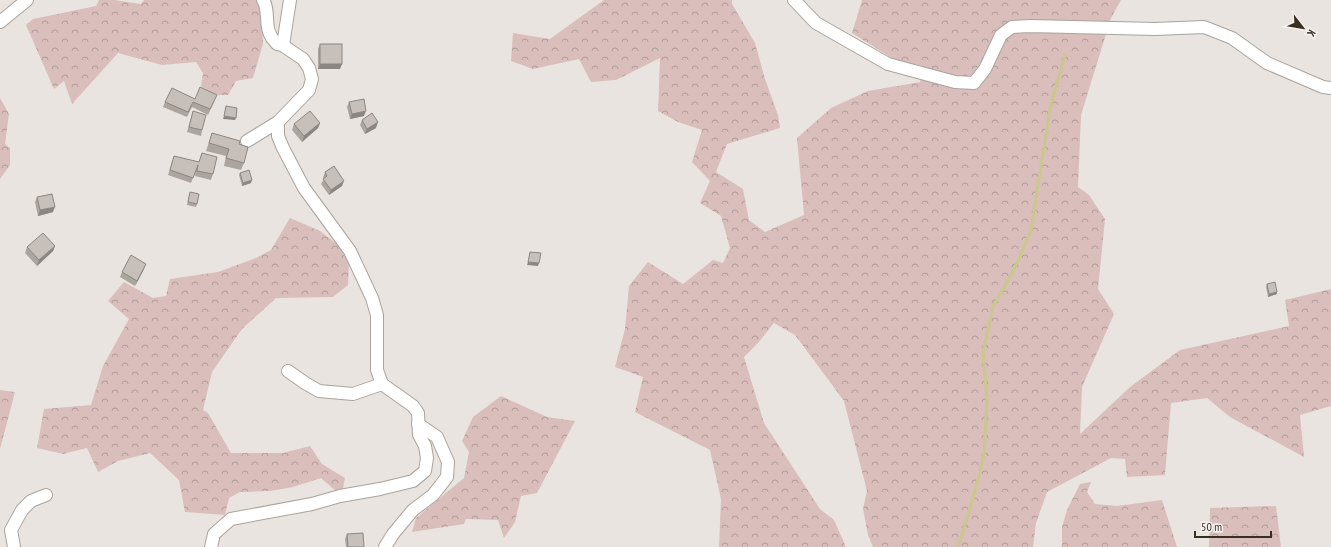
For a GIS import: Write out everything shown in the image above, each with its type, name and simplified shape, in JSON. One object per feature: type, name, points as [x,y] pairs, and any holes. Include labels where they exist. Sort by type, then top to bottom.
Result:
[{"type":"street","points":[[0,22],[27,0]]},
{"type":"street","points":[[263,0],[265,3],[266,20],[270,35],[277,44],[284,44]]},
{"type":"street","points":[[247,141],[278,122],[309,90],[312,79],[309,68],[303,59],[285,47],[284,44],[290,0]]},
{"type":"street","points":[[794,0],[816,23],[888,64],[955,82],[974,83],[985,69],[1001,35],[1012,27],[1030,26],[1155,29],[1204,27],[1232,38],[1267,63],[1323,87],[1331,88]]},
{"type":"street","points":[[211,547],[214,534],[231,519],[312,504],[340,496],[413,481],[425,471],[427,458],[419,434],[418,413],[413,406],[382,384],[377,370],[376,315],[372,298],[350,251],[304,188],[297,175],[278,136],[278,122]]},
{"type":"street","points":[[288,371],[320,391],[353,394],[382,384]]},
{"type":"street","points":[[385,547],[393,534],[413,510],[434,495],[447,477],[448,462],[437,436],[418,424]]},
{"type":"street","points":[[14,547],[11,530],[22,510],[31,501],[46,495]]},
{"type":"green space","points":[[99,0],[114,0],[141,4],[144,0],[256,0],[261,9],[263,44],[253,78],[236,81],[228,95],[214,95],[201,86],[203,73],[196,62],[162,65],[118,53],[72,104],[64,81],[54,89],[26,25],[33,19],[96,6]]},
{"type":"green space","points":[[604,0],[732,0],[732,4],[755,43],[765,79],[778,115],[780,128],[727,144],[716,172],[743,189],[749,220],[765,232],[804,215],[797,138],[831,108],[868,91],[920,82],[923,66],[895,60],[852,33],[862,0],[1121,0],[1111,18],[1081,115],[1078,187],[1089,195],[1105,219],[1098,289],[1114,314],[1082,387],[1080,434],[1130,387],[1180,350],[1289,326],[1285,300],[1331,289],[1331,406],[1300,415],[1304,457],[1230,417],[1207,398],[1171,403],[1165,475],[1127,477],[1125,459],[1111,458],[1047,492],[1036,523],[1033,547],[873,547],[868,535],[863,509],[867,491],[844,401],[795,335],[774,323],[758,343],[744,357],[764,423],[820,509],[834,520],[846,547],[719,547],[721,499],[710,450],[635,412],[643,377],[615,367],[625,329],[629,286],[648,262],[683,284],[713,260],[723,263],[730,248],[721,216],[700,203],[710,181],[692,162],[702,130],[678,122],[658,111],[660,58],[616,80],[591,82],[579,59],[533,69],[511,61],[513,33],[550,39]]},
{"type":"green space","points":[[0,98],[9,114],[5,144],[10,148],[10,165],[0,179]]},
{"type":"green space","points":[[290,218],[320,231],[337,244],[349,263],[348,285],[333,297],[276,298],[242,329],[212,372],[203,410],[208,413],[231,453],[283,453],[310,446],[322,464],[345,478],[343,489],[337,492],[321,478],[293,487],[270,491],[240,492],[229,498],[225,515],[185,512],[179,480],[150,453],[118,461],[98,472],[87,448],[63,454],[37,448],[44,409],[91,405],[103,366],[129,319],[108,301],[124,282],[153,298],[166,296],[170,279],[218,272],[256,258],[271,250]]},
{"type":"green space","points":[[0,390],[15,392],[0,449]]},
{"type":"green space","points":[[501,396],[547,417],[575,421],[537,493],[521,496],[515,522],[504,538],[498,520],[466,519],[464,524],[412,532],[416,518],[464,478],[469,452],[462,441],[473,417]]},
{"type":"green space","points":[[1091,482],[1087,492],[1095,504],[1117,506],[1162,500],[1177,547],[1062,547],[1062,527],[1067,510],[1080,484]]},
{"type":"green space","points":[[1276,506],[1281,547],[1209,547],[1210,508]]},
{"type":"building","points":[[320,44],[342,44],[342,64],[320,64]]},
{"type":"building","points":[[200,87],[217,95],[210,109],[193,102],[188,112],[165,102],[172,88],[195,99]]},
{"type":"building","points":[[364,99],[366,111],[352,114],[349,102]]},
{"type":"building","points":[[226,106],[237,108],[236,118],[224,116]]},
{"type":"building","points":[[193,111],[206,115],[202,130],[189,127]]},
{"type":"building","points":[[310,111],[320,123],[304,136],[294,124]]},
{"type":"building","points":[[372,113],[378,122],[367,129],[362,120]]},
{"type":"building","points":[[212,133],[240,141],[239,144],[248,147],[244,163],[226,158],[229,149],[209,143]]},
{"type":"building","points":[[202,153],[217,157],[213,174],[197,171],[198,165],[193,178],[170,170],[174,156],[199,162]]},
{"type":"building","points":[[334,166],[344,181],[331,190],[323,179],[327,176],[325,172]]},
{"type":"building","points":[[249,170],[252,180],[243,183],[240,173]]},
{"type":"building","points":[[190,192],[199,194],[197,204],[188,202]]},
{"type":"building","points":[[52,194],[55,207],[40,210],[37,197]]},
{"type":"building","points":[[43,233],[55,246],[39,260],[27,247]]},
{"type":"building","points":[[530,252],[541,253],[539,263],[528,262]]},
{"type":"building","points":[[131,255],[146,264],[137,281],[122,272]]},
{"type":"building","points":[[1275,282],[1277,292],[1269,294],[1267,284]]},
{"type":"building","points":[[363,533],[364,547],[348,547],[347,534]]},
{"type":"waterway","points":[[958,547],[975,491],[984,454],[987,399],[983,352],[993,307],[1014,269],[1031,231],[1050,108],[1065,55]]}]
